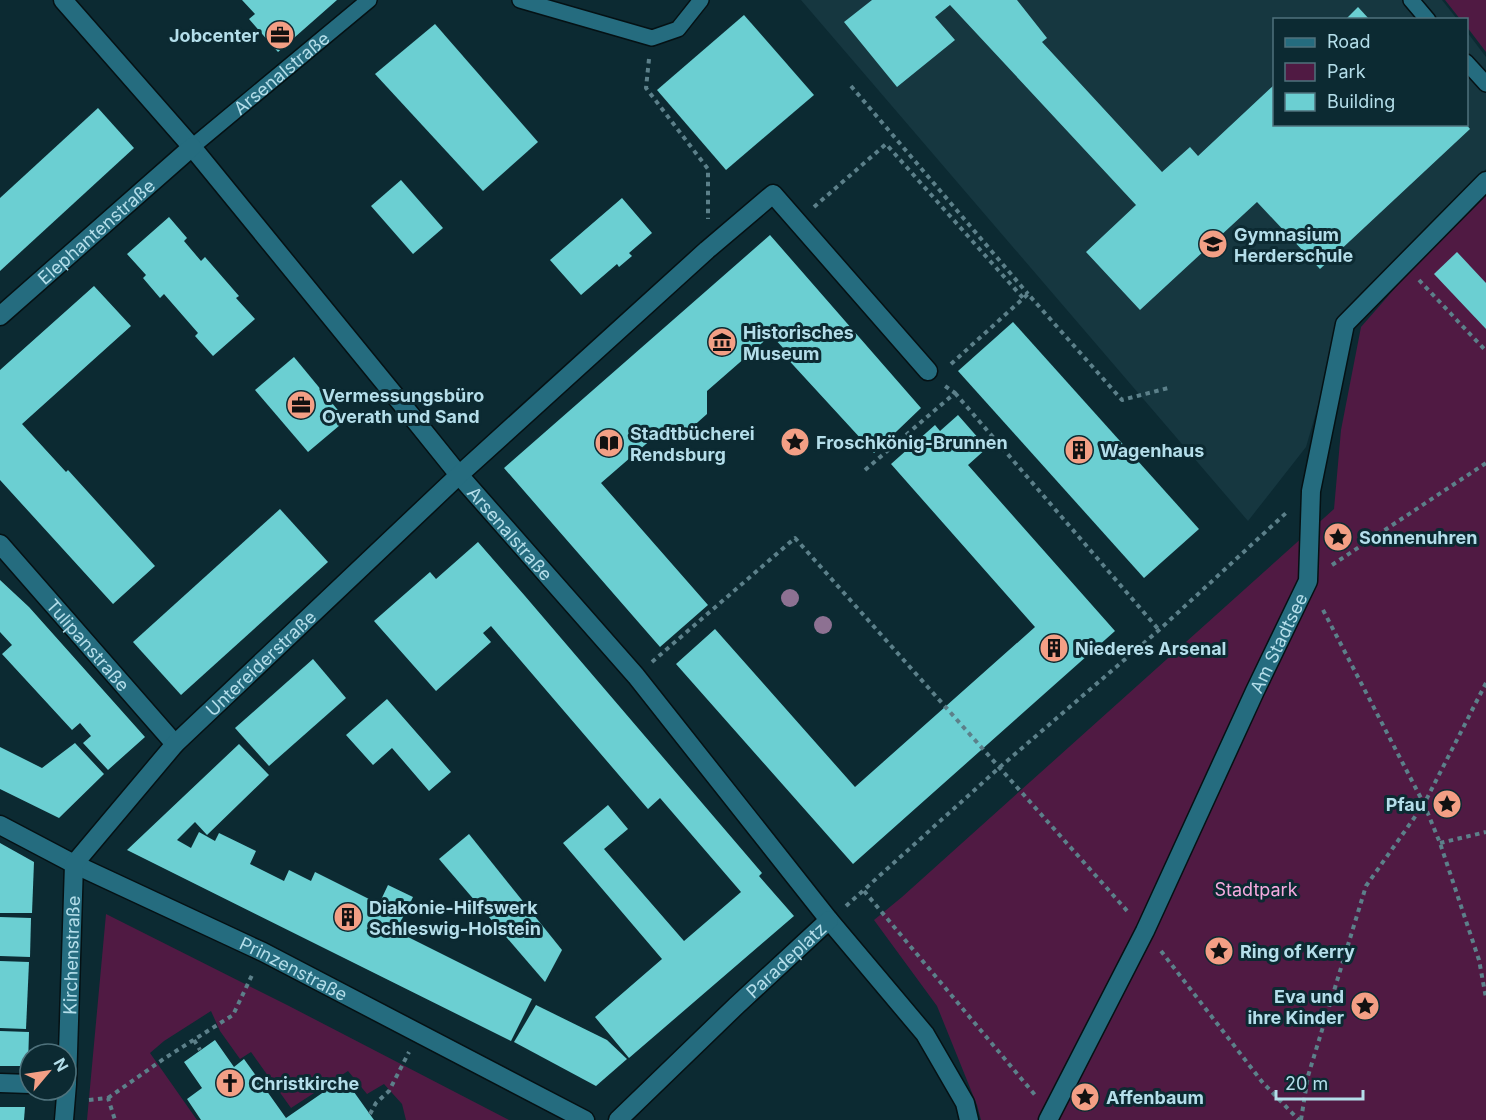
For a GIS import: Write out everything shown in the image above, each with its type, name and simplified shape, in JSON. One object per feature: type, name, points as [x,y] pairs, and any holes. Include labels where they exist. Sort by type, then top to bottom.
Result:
[{"type":"street","name":"Arsenalstraße","points":[[63,0],[192,147],[459,475],[636,676],[829,920]]},
{"type":"street","name":"Elephantenstraße","points":[[0,316],[192,147]]},
{"type":"street","name":"Am Stadtsee","points":[[1050,1117],[1145,932],[1308,581],[1311,491],[1346,324],[1486,181]]},
{"type":"street","name":"Untereiderstraße","points":[[74,864],[175,744],[459,475],[707,250],[773,194],[797,222]]},
{"type":"street","points":[[797,222],[931,375]]},
{"type":"street","name":"Tulipanstraße","points":[[0,544],[175,744]]},
{"type":"street","name":"Prinzenstraße","points":[[0,825],[74,864],[262,952],[585,1120]]},
{"type":"street","name":"Kirchenstraße","points":[[68,1042],[74,864]]},
{"type":"street","name":"Paradeplatz","points":[[618,1120],[829,920],[925,1034],[964,1103],[969,1120]]},
{"type":"street","points":[[0,1083],[18,1083]]},
{"type":"lane","name":"Arsenalstraße","points":[[192,147],[369,0]]},
{"type":"lane","points":[[520,0],[652,39],[678,29],[701,0]]},
{"type":"lane","points":[[1411,0],[1426,18]]},
{"type":"lane","points":[[1468,63],[1486,84]]},
{"type":"path","points":[[652,39],[646,87],[708,168],[707,250]]},
{"type":"path","points":[[851,86],[1028,294],[1122,400],[1168,388]]},
{"type":"path","points":[[797,222],[886,144],[1023,298]]},
{"type":"path","points":[[1404,265],[1486,351]]},
{"type":"path","points":[[1028,294],[931,375],[955,393],[1159,630]]},
{"type":"path","points":[[864,470],[955,393]]},
{"type":"path","points":[[1486,463],[1308,581],[1424,804],[1440,843],[1479,960],[1486,998]]},
{"type":"path","points":[[829,920],[1000,767],[1159,630],[1311,491]]},
{"type":"path","points":[[636,676],[795,538],[1145,932],[1263,1083],[1300,1120]]},
{"type":"path","points":[[1300,1120],[1308,1076],[1366,886],[1424,804],[1486,683]]},
{"type":"path","points":[[1440,843],[1486,832]]},
{"type":"path","points":[[864,891],[1050,1117]]},
{"type":"path","points":[[65,1112],[108,1098],[233,1015],[262,952]]},
{"type":"path","points":[[370,1114],[376,1103],[389,1091],[419,1033]]},
{"type":"path","points":[[194,1040],[200,1050]]},
{"type":"path","points":[[108,1098],[115,1120]]},
{"type":"shaded area","name":"Gymnasium Herderschule","points":[[801,0],[1442,0],[1456,18],[1273,18],[1273,126],[1468,126],[1468,33],[1486,57],[1486,169],[1343,320],[1306,447],[1248,521]]},
{"type":"green space","points":[[1445,0],[1486,0],[1486,52],[1468,28],[1468,18],[1459,18]]},
{"type":"green space","name":"Stadtpark","points":[[1486,184],[1486,1120],[981,1120],[937,1006],[874,920],[1334,509],[1341,430],[1361,327]]},
{"type":"green space","points":[[106,914],[509,1120],[406,1120],[402,1104],[384,1084],[367,1094],[348,1071],[291,1108],[251,1052],[240,1059],[220,1031],[211,1011],[164,1041],[150,1053],[197,1120],[87,1120]]},
{"type":"building","name":"Jobcenter","points":[[242,0],[337,0],[278,52],[249,19],[255,14]]},
{"type":"building","points":[[872,0],[1017,0],[1047,38],[1042,42],[1162,172],[1190,147],[1198,156],[1273,86],[1273,126],[1468,126],[1470,129],[1320,269],[1257,202],[1140,310],[1086,252],[1136,205],[950,5],[935,17],[955,40],[897,87],[844,22]]},
{"type":"building","points":[[1358,7],[1368,18],[1347,18]]},
{"type":"building","points":[[744,15],[814,95],[726,170],[657,90]]},
{"type":"building","points":[[435,24],[538,142],[483,191],[375,74]]},
{"type":"building","points":[[98,108],[134,148],[0,271],[0,198]]},
{"type":"building","points":[[401,180],[443,228],[413,254],[371,206]]},
{"type":"building","points":[[622,198],[652,233],[629,253],[632,256],[619,267],[617,264],[581,295],[550,260]]},
{"type":"building","points":[[169,217],[187,238],[184,241],[201,261],[205,257],[239,296],[236,298],[255,319],[213,356],[195,336],[198,333],[164,294],[160,298],[143,278],[146,275],[127,254]]},
{"type":"building","points":[[770,235],[921,408],[874,453],[783,354],[786,351],[771,335],[707,391],[707,414],[687,432],[661,431],[601,483],[708,605],[660,647],[504,468]]},
{"type":"building","points":[[1457,252],[1486,283],[1486,329],[1434,274]]},
{"type":"building","points":[[94,286],[131,326],[22,424],[66,472],[68,470],[155,566],[113,604],[0,480],[0,370]]},
{"type":"building","name":"Wagenhaus","points":[[1013,322],[1199,529],[1144,578],[958,371]]},
{"type":"building","name":"Vermessungsbüro Overath und Sand","points":[[294,357],[346,420],[308,452],[255,390]]},
{"type":"building","name":"Niederes Arsenal","points":[[958,415],[987,448],[968,465],[1115,631],[853,864],[676,664],[715,629],[855,787],[1035,627],[891,464],[935,425],[940,431]]},
{"type":"building","points":[[280,509],[328,562],[181,695],[133,642]]},
{"type":"building","points":[[478,542],[762,873],[759,876],[794,916],[629,1058],[595,1017],[662,959],[563,843],[608,805],[628,829],[604,849],[684,941],[741,892],[660,798],[648,809],[491,626],[483,633],[491,642],[436,691],[374,621],[430,572],[436,579]]},
{"type":"building","points":[[0,580],[29,607],[145,737],[108,770],[83,743],[91,736],[80,723],[72,730],[2,654],[12,645],[0,632]]},
{"type":"building","points":[[313,659],[346,698],[269,766],[235,728]]},
{"type":"building","points":[[387,699],[451,772],[429,791],[392,748],[373,765],[346,735]]},
{"type":"building","points":[[75,743],[104,774],[59,818],[0,789],[0,747],[42,768]]},
{"type":"building","points":[[239,744],[269,775],[207,835],[195,822],[177,840],[191,848],[199,832],[215,841],[219,833],[256,851],[250,864],[284,881],[289,870],[311,881],[315,872],[379,904],[388,885],[413,897],[396,931],[532,999],[511,1041],[127,850]]},
{"type":"building","points":[[469,834],[562,950],[545,982],[439,859]]},
{"type":"building","points":[[0,843],[34,862],[32,913],[0,913]]},
{"type":"building","points":[[0,917],[31,918],[30,957],[0,956]]},
{"type":"building","points":[[0,961],[29,962],[26,1029],[0,1028]]},
{"type":"building","points":[[536,1005],[607,1040],[627,1059],[596,1086],[514,1042]]},
{"type":"building","points":[[0,1031],[29,1032],[29,1042],[18,1042],[18,1066],[0,1066]]},
{"type":"building","name":"Christkirche","points":[[215,1040],[234,1067],[244,1059],[286,1118],[344,1078],[374,1120],[201,1120],[187,1099],[202,1088],[184,1062]]},
{"type":"building","points":[[0,1107],[25,1107],[24,1120],[0,1120]]},
{"type":"place","name":"Jobcenter","points":[[280,35]]},
{"type":"place","name":"Gymnasium Herderschule","points":[[1213,244]]},
{"type":"place","name":"Historisches Museum","points":[[722,342]]},
{"type":"place","name":"Vermessungsbüro Overath und Sand","points":[[301,405]]},
{"type":"place","name":"Froschkönig-Brunnen","points":[[795,442]]},
{"type":"place","name":"Stadtbücherei Rendsburg","points":[[609,443]]},
{"type":"place","name":"Wagenhaus","points":[[1079,450]]},
{"type":"place","name":"Sonnenuhren","points":[[1338,537]]},
{"type":"place","name":"Niederes Arsenal","points":[[1054,648]]},
{"type":"place","name":"Pfau","points":[[1447,804]]},
{"type":"place","name":"Diakonie-Hilfswerk Schleswig-Holstein","points":[[348,917]]},
{"type":"place","name":"Ring of Kerry","points":[[1219,951]]},
{"type":"place","name":"Eva und ihre Kinder","points":[[1365,1006]]},
{"type":"place","name":"Christkirche","points":[[230,1083]]},
{"type":"place","name":"Affenbaum","points":[[1085,1097]]}]
